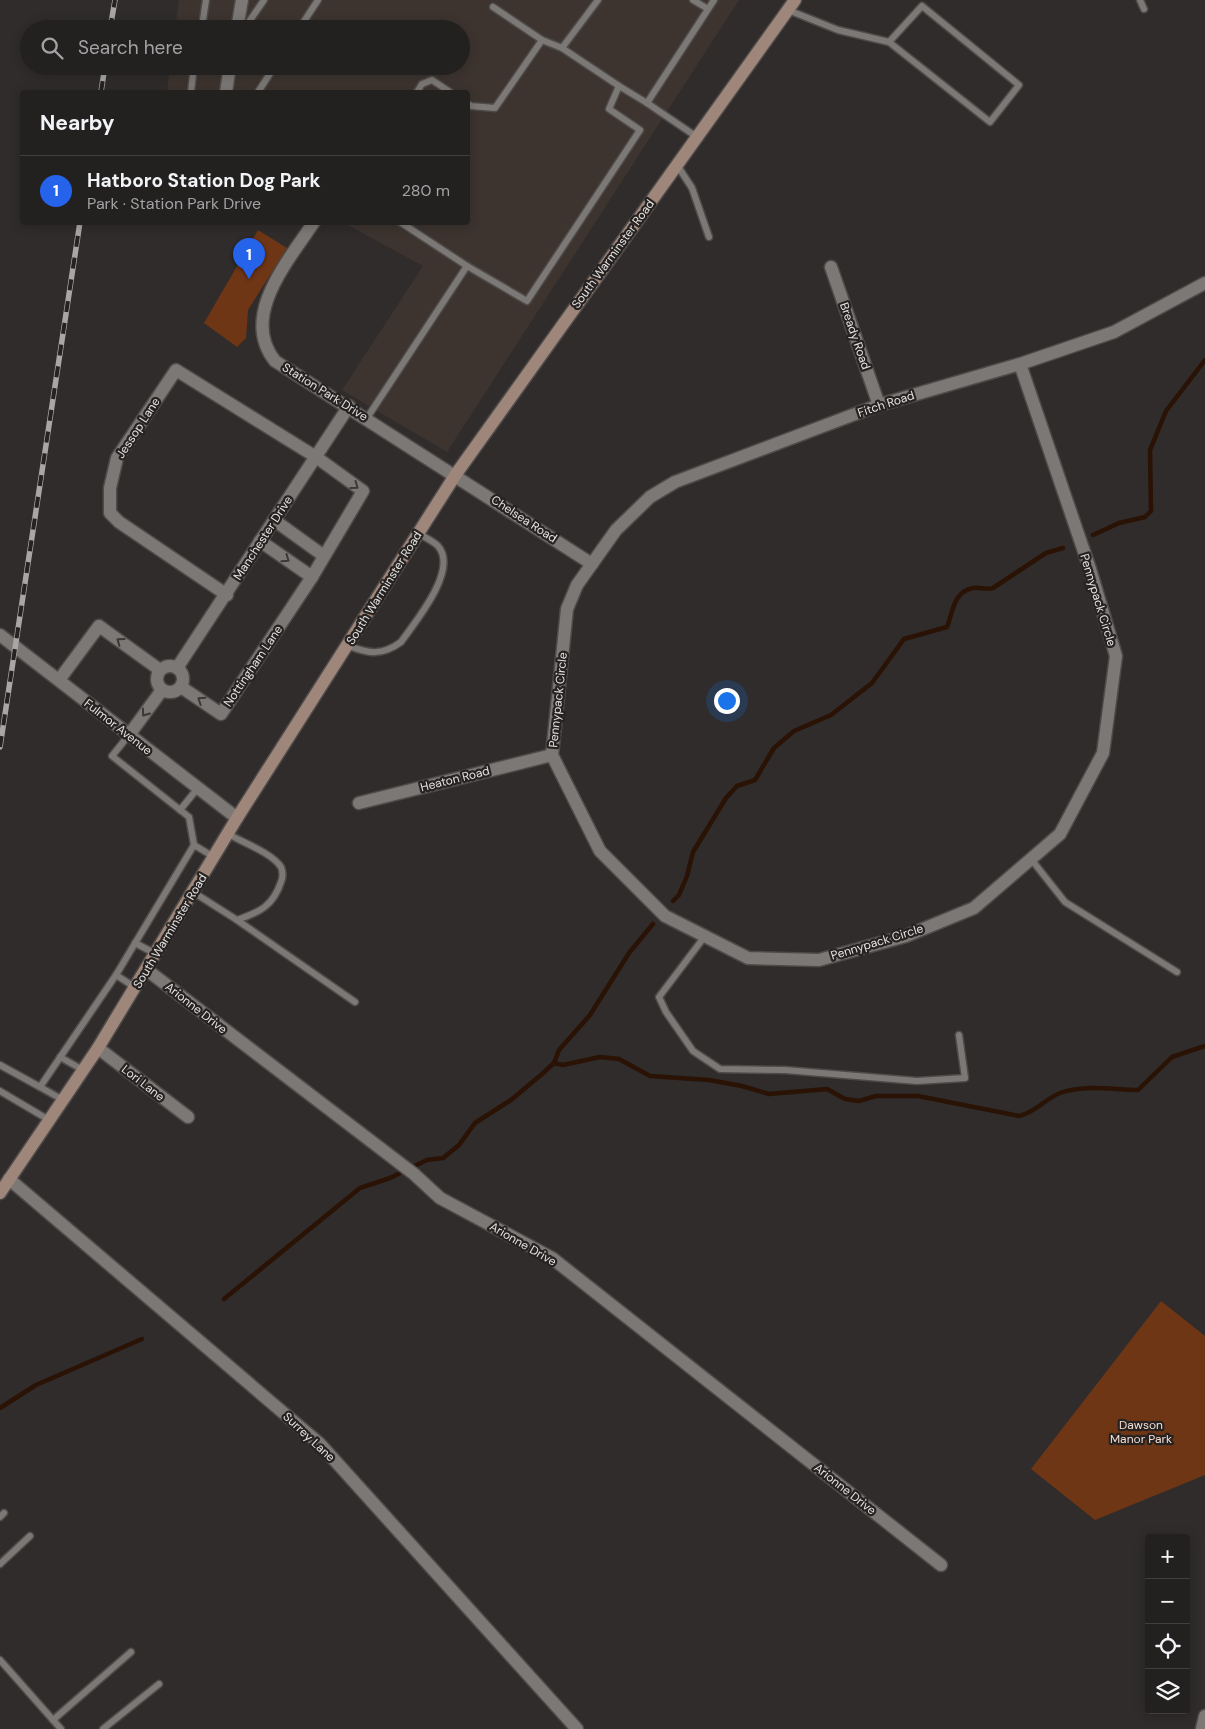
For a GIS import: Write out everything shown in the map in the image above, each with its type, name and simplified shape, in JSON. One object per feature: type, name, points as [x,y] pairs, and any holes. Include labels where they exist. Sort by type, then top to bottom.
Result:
[{"type":"street","points":[[238,20],[242,0]]},
{"type":"street","name":"South Warminster Road","points":[[0,1194],[136,988],[237,818],[456,474],[791,5]]},
{"type":"street","points":[[226,90],[229,75]]},
{"type":"street","name":"Station Park Drive","points":[[312,225],[268,293],[264,307],[264,342],[275,361],[456,474]]},
{"type":"street","name":"Bready Road","points":[[831,268],[879,406]]},
{"type":"street","name":"Fitch Road","points":[[592,564],[616,530],[650,498],[674,482],[879,406],[1020,364],[1114,332],[1205,283]]},
{"type":"street","name":"Pennypack Circle","points":[[592,564],[577,585],[567,609],[552,756],[600,852],[665,916],[748,958],[819,960],[906,936],[974,908],[1060,834],[1103,753],[1116,656],[1090,569],[1020,364]]},
{"type":"street","name":"Jessop Lane","points":[[226,595],[110,514],[110,488],[117,458],[176,370],[316,458]]},
{"type":"street","name":"Manchester Drive","points":[[177,668],[349,406]]},
{"type":"street","points":[[260,541],[312,578],[362,491],[316,458]]},
{"type":"street","name":"Chelsea Road","points":[[456,474],[592,564]]},
{"type":"street","points":[[274,520],[324,556]]},
{"type":"street","name":"Nottingham Lane","points":[[181,687],[221,714],[312,578]]},
{"type":"street","points":[[58,680],[99,626],[160,670]]},
{"type":"street","name":"Fulmor Avenue","points":[[0,635],[237,818]]},
{"type":"street","points":[[168,666],[177,668],[182,675],[181,687],[170,693],[162,690],[156,678],[160,670],[168,666]]},
{"type":"street","points":[[129,736],[162,690]]},
{"type":"street","name":"Heaton Road","points":[[359,804],[552,756]]},
{"type":"street","name":"Arionne Drive","points":[[147,970],[414,1174],[440,1198],[552,1258],[941,1565]]},
{"type":"street","name":"Lori Lane","points":[[98,1048],[188,1117]]},
{"type":"street","name":"Surrey Lane","points":[[9,1179],[320,1444],[577,1729]]},
{"type":"street","points":[[1202,1729],[1205,1716]]},
{"type":"lane","points":[[203,20],[206,0]]},
{"type":"lane","points":[[250,20],[264,0]]},
{"type":"lane","points":[[305,20],[318,0]]},
{"type":"lane","points":[[562,48],[598,0]]},
{"type":"lane","points":[[694,0],[708,9]]},
{"type":"lane","points":[[647,103],[714,0]]},
{"type":"lane","points":[[1140,0],[1144,10]]},
{"type":"lane","points":[[791,5],[838,30],[889,42],[990,122],[1019,85],[922,6],[889,42]]},
{"type":"lane","points":[[493,7],[542,40],[562,48],[697,137]]},
{"type":"lane","points":[[470,104],[495,108],[542,40]]},
{"type":"lane","points":[[191,90],[193,75]]},
{"type":"lane","points":[[259,90],[269,75]]},
{"type":"lane","points":[[418,90],[422,84],[432,80],[447,90]]},
{"type":"lane","points":[[405,225],[467,266],[527,301],[640,130],[609,109],[618,86]]},
{"type":"lane","points":[[677,165],[692,188],[709,237]]},
{"type":"lane","points":[[367,418],[467,266]]},
{"type":"lane","points":[[347,645],[365,652],[374,653],[393,648],[402,642],[439,586],[442,572],[441,552],[437,546],[418,533]]},
{"type":"lane","points":[[40,1087],[116,975],[194,846],[189,818],[112,756],[129,736]]},
{"type":"lane","points":[[180,810],[198,788]]},
{"type":"lane","points":[[228,834],[262,852],[281,867],[283,877],[276,899],[253,914],[236,920]]},
{"type":"lane","points":[[194,846],[214,857]]},
{"type":"lane","points":[[1031,859],[1065,902],[1177,972]]},
{"type":"lane","points":[[193,892],[355,1002]]},
{"type":"lane","points":[[705,936],[659,997],[666,1012],[693,1051],[720,1069],[785,1070],[917,1081],[965,1078],[959,1035]]},
{"type":"lane","points":[[135,943],[157,954]]},
{"type":"lane","points":[[116,975],[136,988]]},
{"type":"lane","points":[[60,1057],[83,1070]]},
{"type":"lane","points":[[0,1065],[63,1100]]},
{"type":"lane","points":[[0,1091],[49,1120]]},
{"type":"lane","points":[[0,1564],[30,1536]]},
{"type":"lane","points":[[53,1720],[131,1652]]},
{"type":"lane","points":[[0,1660],[61,1729]]},
{"type":"lane","points":[[103,1729],[159,1684]]},
{"type":"shaded area","points":[[179,0],[739,0],[447,452],[342,390],[423,266],[348,225],[470,225],[470,90],[167,90],[169,75],[470,75],[470,20],[176,20]]},
{"type":"green space","points":[[258,230],[287,248],[248,310],[246,338],[237,347],[204,323]]},
{"type":"green space","name":"Dawson Manor Park","points":[[1161,1301],[1205,1336],[1205,1475],[1095,1520],[1031,1469]]},
{"type":"waterway","points":[[1093,535],[1119,523],[1145,517],[1151,511],[1150,450],[1166,411],[1205,360]]},
{"type":"waterway","points":[[673,901],[679,895],[687,876],[693,852],[726,798],[737,786],[755,780],[774,748],[794,731],[831,715],[872,683],[904,639],[947,627],[955,603],[966,590],[993,588],[1046,553],[1063,548]]},
{"type":"waterway","points":[[224,1299],[360,1188],[390,1178],[427,1160],[443,1158],[459,1145],[475,1123],[511,1100],[542,1074],[554,1063],[559,1050],[590,1015],[629,953],[653,924]]},
{"type":"waterway","points":[[554,1063],[563,1065],[600,1057],[619,1059],[650,1076],[709,1080],[742,1086],[769,1094],[827,1089],[845,1099],[859,1101],[876,1096],[918,1096],[1019,1116],[1030,1112],[1060,1093],[1069,1090],[1089,1088],[1138,1090],[1172,1057],[1205,1046]]},
{"type":"waterway","points":[[0,1408],[36,1385],[142,1339]]},
{"type":"railway","points":[[112,20],[115,0]]},
{"type":"railway","points":[[101,90],[104,75]]},
{"type":"railway","points":[[0,747],[80,225]]},
{"type":"place","name":"Hatboro Station Dog Park","points":[[249,279]]}]
